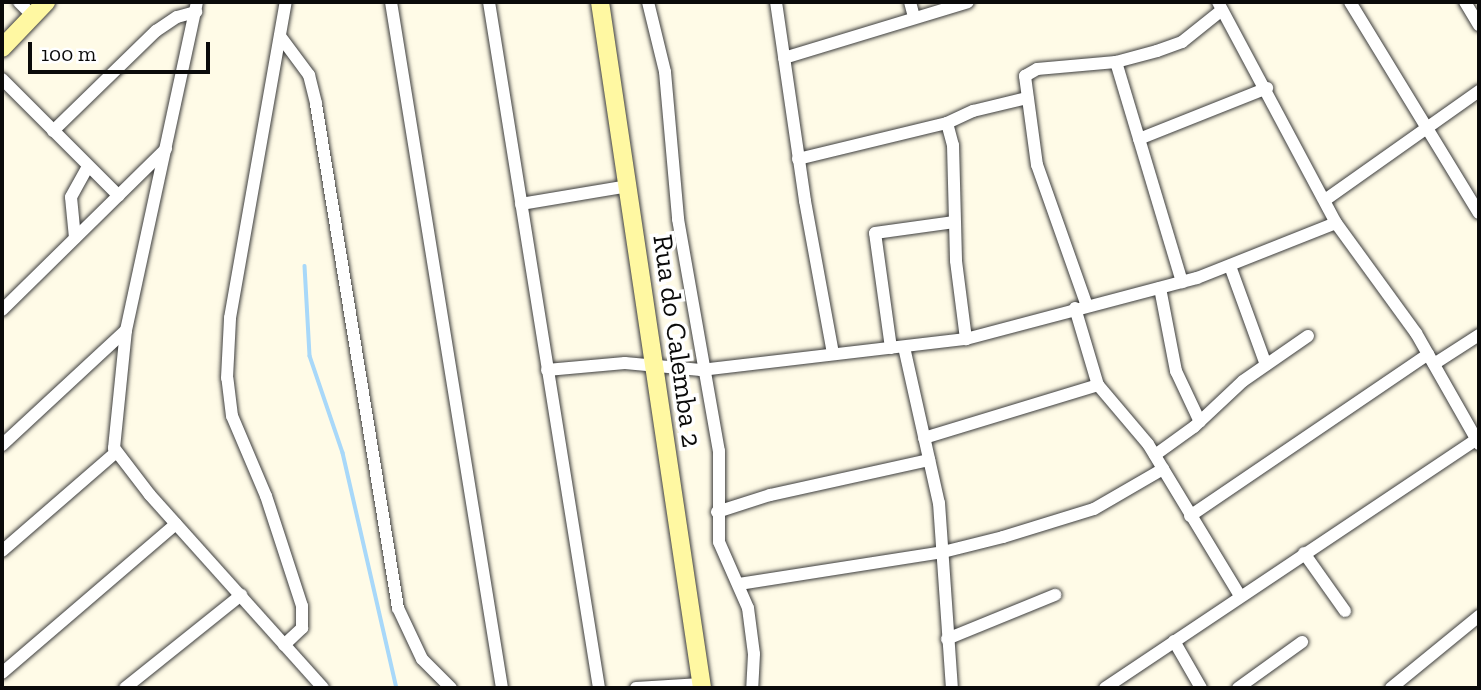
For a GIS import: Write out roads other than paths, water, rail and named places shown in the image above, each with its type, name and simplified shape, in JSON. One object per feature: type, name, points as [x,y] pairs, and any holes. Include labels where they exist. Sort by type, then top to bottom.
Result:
[{"type":"main road","points":[[2,48],[46,2]]},
{"type":"main road","name":"Rua do Calemba 2","points":[[600,2],[701,686]]},
{"type":"street","points":[[19,2],[32,15]]},
{"type":"street","points":[[284,645],[302,628],[302,606],[266,496],[232,415],[227,378],[230,317],[286,2]]},
{"type":"street","points":[[391,2],[502,688]]},
{"type":"street","points":[[489,2],[599,688]]},
{"type":"street","points":[[648,2],[665,72],[678,219],[701,370],[719,452],[717,512],[725,562],[739,584],[752,632],[752,688]]},
{"type":"street","points":[[776,2],[798,159],[833,354]]},
{"type":"street","points":[[911,2],[914,17]]},
{"type":"street","points":[[784,58],[968,2]]},
{"type":"street","points":[[1350,2],[1479,213]]},
{"type":"street","points":[[1465,2],[1479,25]]},
{"type":"street","points":[[1105,688],[1304,553],[1478,440],[1431,359],[1336,223],[1267,88],[1220,6],[1182,42],[1116,62],[1034,70],[1026,76],[1037,165],[1081,307],[1098,385],[1155,455],[1240,596]]},
{"type":"street","points":[[53,131],[156,31],[196,7]]},
{"type":"street","points":[[196,7],[127,330],[112,432],[116,453],[323,688]]},
{"type":"street","points":[[280,36],[305,68],[316,104],[398,608],[422,659],[451,688]]},
{"type":"street","points":[[1116,62],[1182,282]]},
{"type":"street","points":[[2,79],[119,196]]},
{"type":"street","points":[[1139,139],[1267,88]]},
{"type":"street","points":[[1325,200],[1372,169],[1425,125],[1479,91]]},
{"type":"street","points":[[798,159],[947,124],[973,111],[1027,98]]},
{"type":"street","points":[[947,124],[954,157],[954,222],[966,339]]},
{"type":"street","points":[[2,310],[166,149]]},
{"type":"street","points":[[75,238],[71,197],[88,166]]},
{"type":"street","points":[[521,204],[628,186]]},
{"type":"street","points":[[952,688],[943,552],[929,460],[897,347],[874,233],[954,222]]},
{"type":"street","points":[[547,370],[625,363],[654,368],[701,370],[966,339],[1182,282],[1336,223]]},
{"type":"street","points":[[1230,265],[1266,365]]},
{"type":"street","points":[[1160,288],[1176,371],[1200,422]]},
{"type":"street","points":[[2,445],[47,399],[127,330]]},
{"type":"street","points":[[1190,516],[1431,359],[1479,335]]},
{"type":"street","points":[[1155,455],[1200,422],[1266,365],[1308,336]]},
{"type":"street","points":[[923,438],[1098,385]]},
{"type":"street","points":[[2,551],[116,453]]},
{"type":"street","points":[[717,512],[770,495],[929,460]]},
{"type":"street","points":[[739,584],[943,552],[1094,509],[1163,469]]},
{"type":"street","points":[[2,673],[176,524]]},
{"type":"street","points":[[1304,553],[1345,611]]},
{"type":"street","points":[[125,688],[241,595]]},
{"type":"street","points":[[947,639],[1055,595]]},
{"type":"street","points":[[1391,688],[1479,615]]},
{"type":"street","points":[[1174,641],[1201,688]]},
{"type":"street","points":[[1238,688],[1302,642]]},
{"type":"street","points":[[636,688],[701,686]]},
{"type":"waterway","points":[[305,266],[310,356],[343,453],[397,688]]}]
